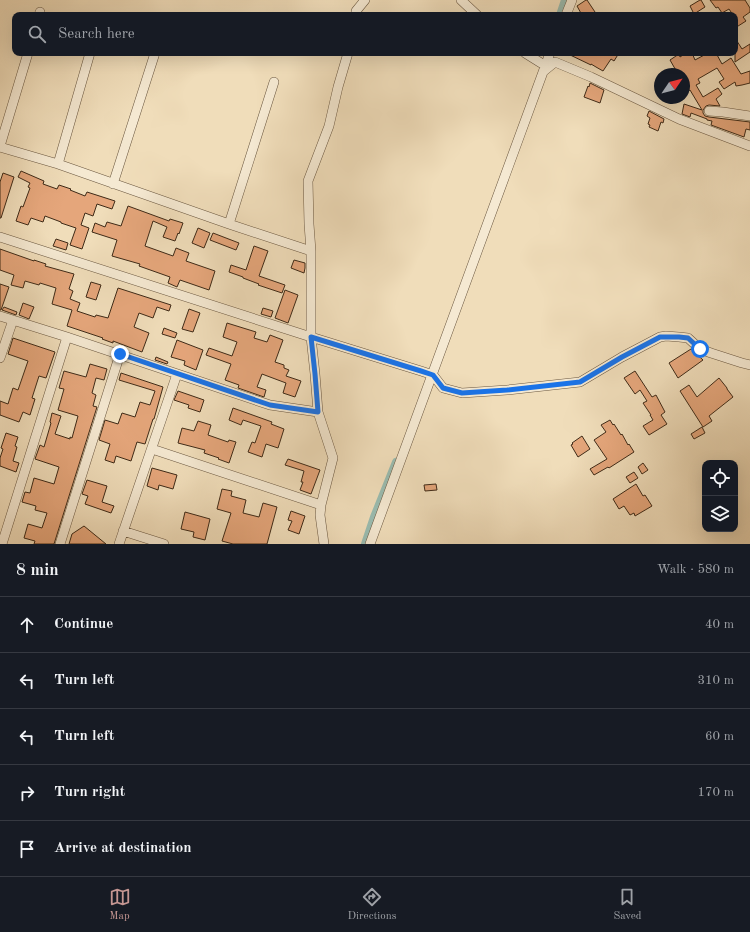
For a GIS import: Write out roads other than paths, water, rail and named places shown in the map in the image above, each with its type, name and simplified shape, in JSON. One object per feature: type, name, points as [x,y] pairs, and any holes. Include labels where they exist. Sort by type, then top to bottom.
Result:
[{"type":"street","points":[[356,12],[365,0]]},
{"type":"street","points":[[461,0],[474,12]]},
{"type":"street","points":[[568,12],[573,1]]},
{"type":"street","points":[[27,56],[0,147],[58,164],[311,251]]},
{"type":"street","points":[[58,164],[89,56]]},
{"type":"street","points":[[113,184],[154,56]]},
{"type":"street","points":[[324,544],[320,515],[321,505],[333,458],[318,412],[311,337],[311,251],[308,224],[308,181],[329,126],[347,56]]},
{"type":"street","points":[[529,56],[542,67]]},
{"type":"street","points":[[370,544],[433,375],[542,67],[548,56]]},
{"type":"street","points":[[542,67],[555,62],[591,76],[678,119],[750,146]]},
{"type":"street","points":[[229,224],[274,82]]},
{"type":"street","points":[[709,111],[750,116]]},
{"type":"street","points":[[0,237],[433,375],[443,388],[462,393],[580,382],[622,357],[660,337],[666,336],[688,338],[700,349],[750,365]]},
{"type":"street","points":[[0,316],[120,354],[270,405],[318,412]]},
{"type":"street","points":[[0,358],[12,320]]},
{"type":"street","points":[[2,544],[67,337]]},
{"type":"street","points":[[60,544],[120,354]]},
{"type":"street","points":[[119,544],[177,374]]},
{"type":"street","points":[[152,449],[321,505]]},
{"type":"street","points":[[123,530],[164,544]]},
{"type":"waterway","points":[[561,12],[565,0]]},
{"type":"waterway","points":[[365,544],[396,462]]}]
